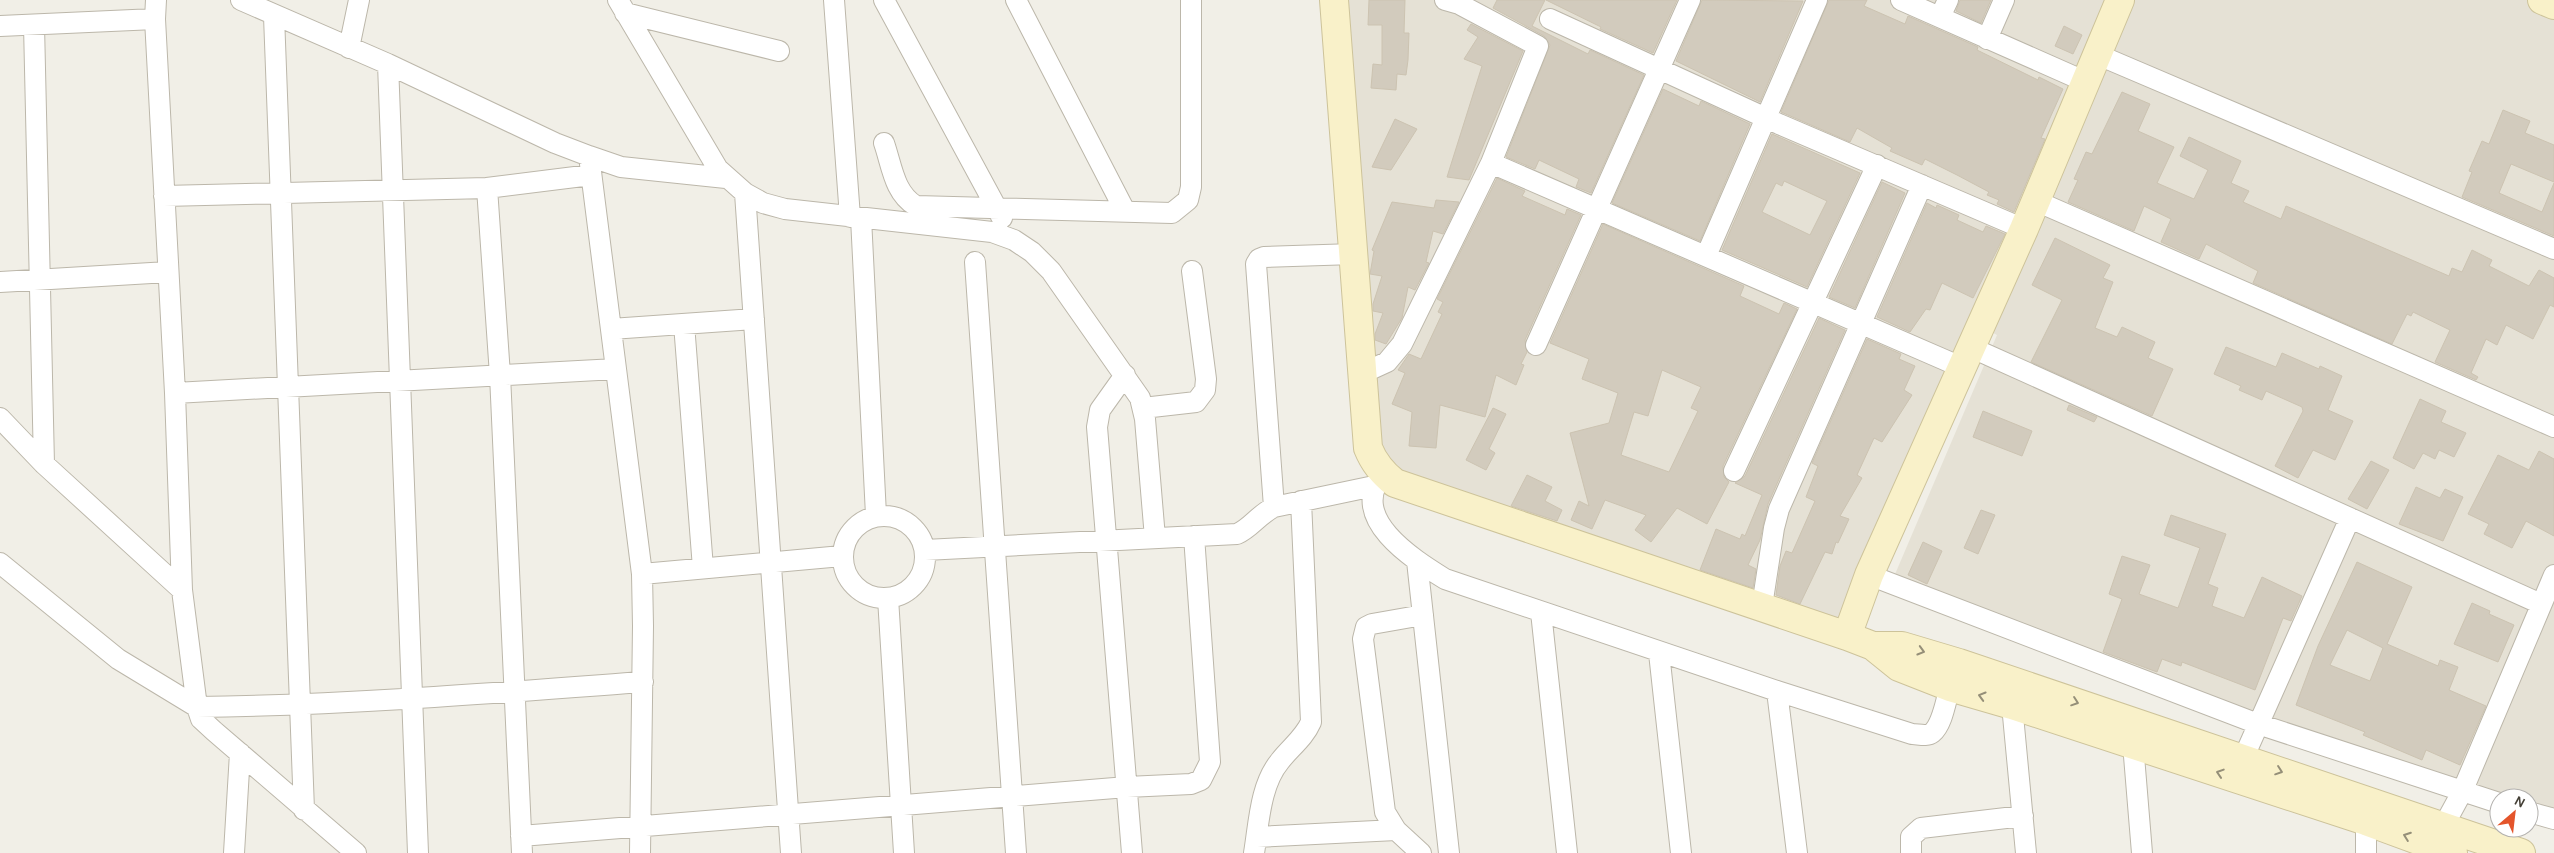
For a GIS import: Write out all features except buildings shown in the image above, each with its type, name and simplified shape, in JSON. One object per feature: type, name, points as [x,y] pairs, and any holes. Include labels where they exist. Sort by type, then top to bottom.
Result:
[{"type":"main road","points":[[1334,0],[1368,448],[1379,480],[1395,483],[1847,636],[1873,646],[1899,667],[1950,687],[2133,744],[2366,821],[2453,853]]},
{"type":"main road","points":[[1847,636],[1869,575],[1965,357],[2024,229],[2084,81],[2120,0]]},
{"type":"main road","points":[[2542,0],[2554,5]]},
{"type":"main road","points":[[1873,646],[1902,646],[1959,662],[2521,853]]},
{"type":"street","points":[[240,0],[388,64],[555,143],[590,166],[642,574],[643,682],[640,853]]},
{"type":"street","points":[[350,48],[359,0]]},
{"type":"street","points":[[834,0],[855,217],[876,515]]},
{"type":"street","points":[[884,0],[1014,240]]},
{"type":"street","points":[[1016,0],[1125,211]]},
{"type":"street","points":[[884,143],[900,192],[906,200],[916,206],[1172,212],[1188,200],[1191,187],[1191,0]]},
{"type":"street","points":[[1363,373],[1387,362],[1402,344],[1491,163],[1538,46],[1459,4],[1445,0]]},
{"type":"street","points":[[1536,345],[1690,0]]},
{"type":"street","points":[[1706,256],[1817,0]]},
{"type":"street","points":[[1901,0],[1944,9],[1987,39],[2084,81]]},
{"type":"street","points":[[1987,39],[2004,0]]},
{"type":"street","points":[[621,6],[779,51]]},
{"type":"street","points":[[621,6],[718,169],[745,193],[764,203],[785,208],[992,232],[1014,240],[1032,252],[1051,271],[1125,375],[1143,408],[1155,538]]},
{"type":"street","points":[[0,26],[34,25],[155,9],[175,393],[182,590],[197,706],[201,719],[356,853]]},
{"type":"street","points":[[274,16],[304,810]]},
{"type":"street","points":[[1550,19],[1766,118],[2024,229]]},
{"type":"street","points":[[34,25],[42,279],[44,464]]},
{"type":"street","points":[[2096,54],[2554,249]]},
{"type":"street","points":[[388,64],[418,853]]},
{"type":"street","points":[[1491,163],[1860,323],[1965,357],[2350,518],[2541,604]]},
{"type":"street","points":[[1734,471],[1876,165]]},
{"type":"street","points":[[164,196],[487,188],[590,166],[621,167],[726,178]]},
{"type":"street","points":[[1762,606],[1774,528],[1779,510],[1922,185]]},
{"type":"street","points":[[487,188],[500,375],[513,692],[522,844],[641,826],[1127,787],[1190,784],[1200,780],[1210,762],[1194,536]]},
{"type":"street","points":[[745,193],[791,853]]},
{"type":"street","points":[[2036,201],[2554,427]]},
{"type":"street","points":[[1274,507],[1254,271],[1256,264],[1259,259],[1264,257],[1354,254]]},
{"type":"street","points":[[975,262],[1014,796],[1016,853]]},
{"type":"street","points":[[1143,408],[1196,402],[1205,390],[1206,379],[1192,270]]},
{"type":"street","points":[[0,282],[168,272]]},
{"type":"street","points":[[611,329],[754,319]]},
{"type":"street","points":[[684,324],[703,568]]},
{"type":"street","points":[[175,393],[616,369]]},
{"type":"street","points":[[1125,375],[1100,410],[1097,427],[1132,853]]},
{"type":"street","points":[[0,418],[44,464],[182,590]]},
{"type":"street","points":[[925,550],[1237,534],[1245,530],[1262,513],[1274,507],[1301,502],[1379,480]]},
{"type":"street","points":[[1379,480],[1373,500],[1378,521],[1392,540],[1417,561],[1445,579],[1659,653],[1912,734],[1926,735],[1932,732],[1938,724],[1950,687]]},
{"type":"street","points":[[1301,502],[1311,722],[1306,734],[1280,761],[1271,775],[1265,790],[1256,845],[1396,830]]},
{"type":"street","points":[[876,515],[902,519],[913,526],[921,537],[925,550],[925,564],[921,576],[913,587],[901,595],[888,598],[874,597],[862,592],[851,582],[844,570],[842,556],[844,543],[851,531],[862,521],[876,515]]},
{"type":"street","points":[[2243,759],[2350,518]]},
{"type":"street","points":[[642,574],[842,556]]},
{"type":"street","points":[[1417,561],[1450,853]]},
{"type":"street","points":[[0,563],[118,659],[197,706],[300,705],[643,682]]},
{"type":"street","points":[[1869,575],[2258,724],[2489,800]]},
{"type":"street","points":[[2443,826],[2462,792],[2554,575]]},
{"type":"street","points":[[888,598],[904,853]]},
{"type":"street","points":[[1541,612],[1567,853]]},
{"type":"street","points":[[1421,853],[1396,830],[1385,812],[1363,633],[1366,627],[1372,624],[1423,615]]},
{"type":"street","points":[[1659,653],[1681,853]]},
{"type":"street","points":[[1777,691],[1797,853]]},
{"type":"street","points":[[2012,705],[2026,853]]},
{"type":"street","points":[[2133,744],[2142,853]]},
{"type":"street","points":[[234,853],[240,753]]},
{"type":"street","points":[[2539,815],[2554,819]]},
{"type":"street","points":[[1911,853],[1911,837],[1921,828],[2023,816]]},
{"type":"street","points":[[2366,821],[2366,853]]},
{"type":"shaded area","points":[[1347,0],[2554,0],[2554,813],[2539,809],[2539,788],[2489,788],[2489,794],[1890,586],[1997,335],[1977,324],[1841,633],[1377,481]]}]
